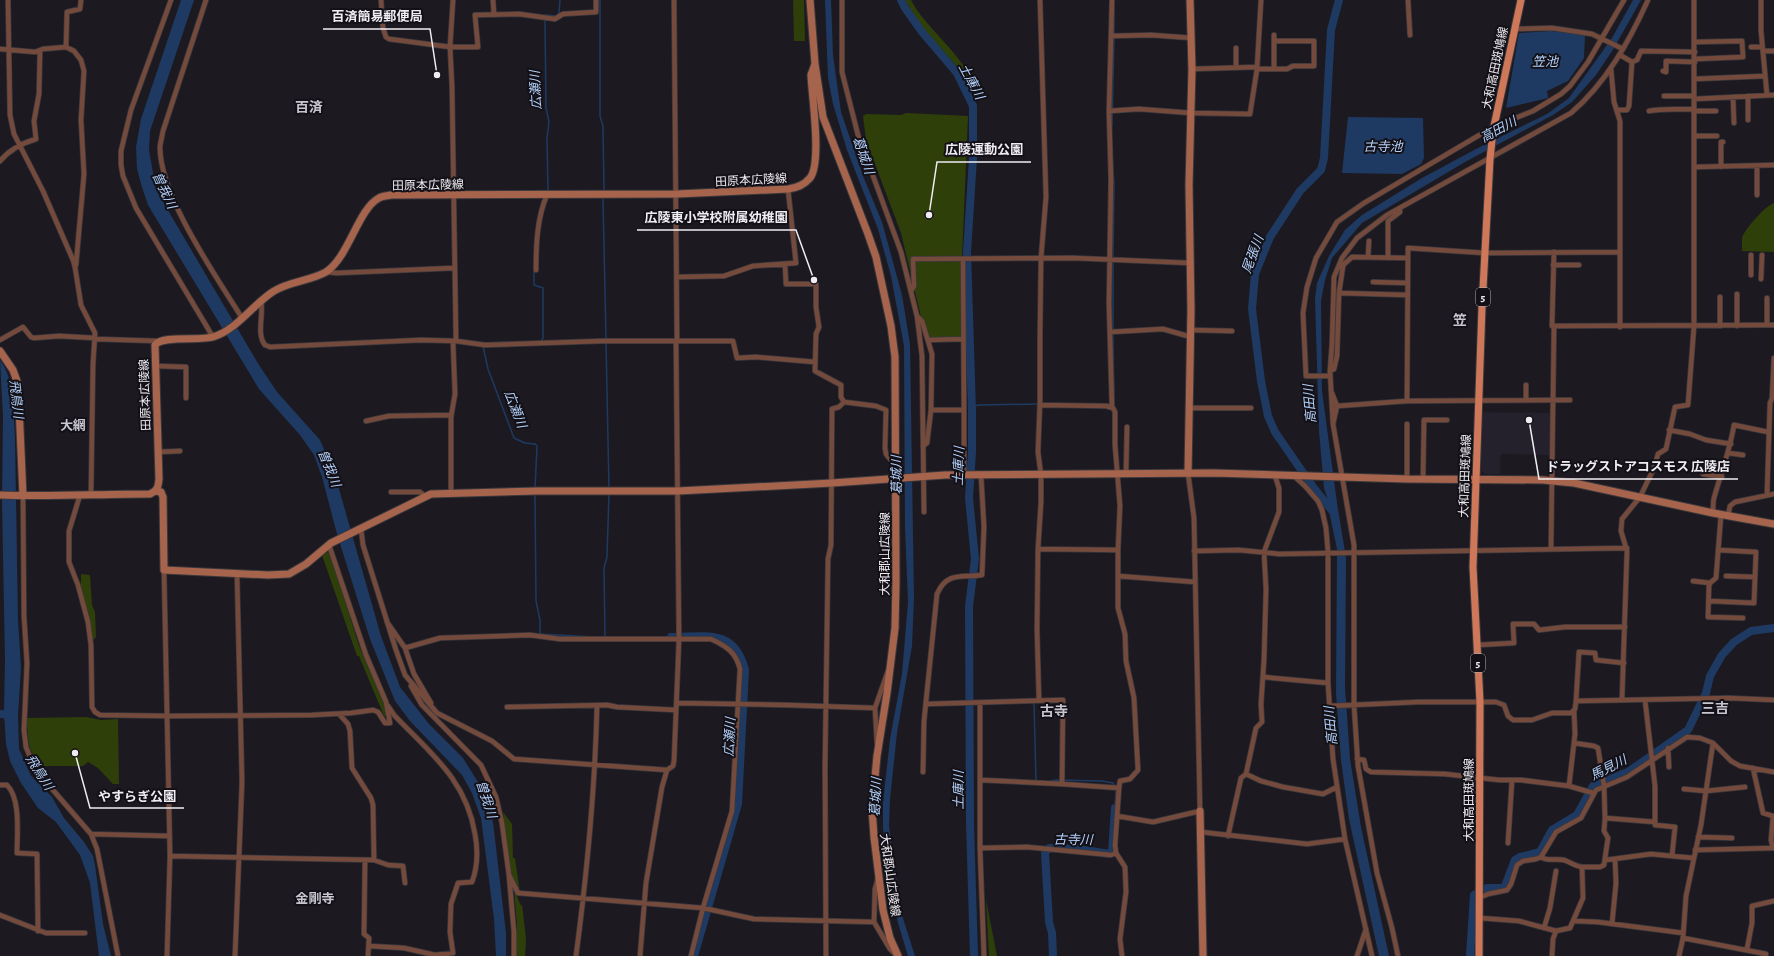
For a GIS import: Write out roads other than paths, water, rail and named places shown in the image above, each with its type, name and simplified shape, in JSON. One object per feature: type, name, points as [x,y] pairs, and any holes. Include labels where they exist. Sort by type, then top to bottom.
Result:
[{"type":"main road","name":"大和高田斑鳩線","points":[[1480,956],[1480,702],[1473,584],[1485,253],[1493,129],[1521,0]]},
{"type":"street","points":[[8,0],[10,115],[14,134],[43,192],[75,267],[81,305],[95,333],[93,364],[91,494]]},
{"type":"street","points":[[66,47],[67,12],[80,9],[81,0]]},
{"type":"street","points":[[171,0],[131,110],[121,151],[121,165],[123,176],[136,208],[215,336]]},
{"type":"street","points":[[206,0],[163,131],[160,146],[161,156],[167,184],[176,205],[239,321]]},
{"type":"street","points":[[381,0],[383,28],[386,37],[450,47],[478,47],[475,15],[519,14],[555,19],[562,14],[596,12],[596,0]]},
{"type":"street","points":[[451,493],[452,415],[455,394],[454,195],[450,47],[453,0]]},
{"type":"street","points":[[493,0],[494,15]]},
{"type":"street","points":[[360,529],[363,545],[405,675],[437,713],[492,741],[514,759],[667,770],[673,766],[679,637],[676,341],[677,194],[674,100],[674,0]]},
{"type":"street","name":"田原本広陵線","points":[[156,491],[158,487],[158,452],[155,344],[158,341],[165,339],[203,339],[215,336],[239,321],[262,300],[276,290],[310,279],[326,271],[340,258],[369,208],[379,198],[391,195],[677,194],[788,189],[802,185],[810,178],[814,169],[816,158],[811,75],[815,64],[810,0]]},
{"type":"street","points":[[842,0],[842,72],[858,135],[895,234],[917,316],[922,356],[924,512]]},
{"type":"street","points":[[1039,700],[1036,630],[1041,476],[1038,452],[1040,403],[1041,258],[1046,197],[1040,0]]},
{"type":"street","points":[[1112,0],[1112,216],[1110,259],[1110,332],[1112,407],[1116,412],[1116,475],[1120,506],[1118,608],[1125,634],[1126,661],[1134,698],[1138,770],[1130,780],[1120,781],[1119,788],[1115,845],[1116,853],[1125,867],[1126,892],[1120,939],[1122,956]]},
{"type":"street","points":[[1190,0],[1192,38],[1190,264],[1191,333],[1188,473],[1193,510],[1203,956]]},
{"type":"street","points":[[1111,111],[1139,109],[1250,114],[1257,68],[1261,0]]},
{"type":"street","points":[[1408,0],[1410,35]]},
{"type":"street","points":[[1344,266],[1340,293],[1337,356],[1334,369],[1329,374],[1306,376],[1303,313],[1306,294],[1316,258],[1337,222],[1364,203],[1493,129],[1533,111],[1561,94],[1570,86],[1604,39],[1624,0]]},
{"type":"street","points":[[1398,956],[1379,882],[1357,759],[1354,705],[1353,552],[1340,477],[1333,424],[1329,374],[1332,344],[1334,277],[1342,258],[1356,238],[1376,222],[1478,163],[1571,113],[1582,104],[1611,69],[1620,55],[1621,48],[1648,0]]},
{"type":"street","points":[[1622,699],[1627,548],[1621,531],[1622,519],[1640,497],[1654,468],[1658,454],[1666,449],[1675,407],[1688,405],[1694,326],[1694,0]]},
{"type":"street","points":[[1761,0],[1767,95]]},
{"type":"street","points":[[1514,29],[1552,28],[1592,34],[1621,48]]},
{"type":"street","points":[[1113,36],[1151,35],[1192,38]]},
{"type":"street","points":[[1274,35],[1274,69]]},
{"type":"street","points":[[1192,69],[1287,69],[1293,66],[1314,66],[1314,41],[1274,41]]},
{"type":"street","points":[[1663,71],[1666,72],[1666,61],[1743,57],[1742,41],[1695,42]]},
{"type":"street","points":[[0,49],[35,52],[43,49],[66,47],[77,54],[84,70],[81,120],[84,174],[75,267]]},
{"type":"street","points":[[1236,48],[1236,68]]},
{"type":"street","points":[[1751,48],[1774,52]]},
{"type":"street","points":[[0,161],[5,155],[19,145],[36,139],[34,121],[39,94],[40,51]]},
{"type":"street","points":[[1632,62],[1637,60],[1641,51],[1695,52]]},
{"type":"street","points":[[1620,55],[1632,62]]},
{"type":"street","points":[[1618,110],[1627,110],[1629,106],[1632,62]]},
{"type":"street","name":"大和郡山広陵線","points":[[815,64],[823,117],[876,257],[891,326],[895,357],[896,604],[891,665],[877,756],[872,815],[878,876],[886,925],[897,956]]},
{"type":"street","points":[[1611,69],[1614,102],[1618,110],[1620,121],[1620,327]]},
{"type":"street","points":[[1694,78],[1765,76]]},
{"type":"street","points":[[1664,96],[1734,97],[1774,94]]},
{"type":"street","points":[[1748,96],[1748,120]]},
{"type":"street","points":[[1734,97],[1734,123]]},
{"type":"street","points":[[1649,111],[1716,111]]},
{"type":"street","points":[[1695,136],[1717,136]]},
{"type":"street","points":[[1721,167],[1721,142],[1723,142]]},
{"type":"street","points":[[1694,168],[1774,165]]},
{"type":"street","points":[[1757,166],[1757,195]]},
{"type":"street","points":[[677,277],[724,276],[753,266],[785,265],[796,263],[788,189]]},
{"type":"street","points":[[536,270],[538,229],[543,204],[547,195]]},
{"type":"street","points":[[1388,258],[1388,222],[1400,212],[1400,208]]},
{"type":"street","points":[[1368,257],[1369,241]]},
{"type":"street","points":[[1407,402],[1408,248],[1485,253],[1532,254],[1554,252],[1620,252]]},
{"type":"street","points":[[1551,548],[1554,327],[1552,326],[1554,252]]},
{"type":"street","points":[[1751,255],[1751,275]]},
{"type":"street","points":[[1761,280],[1762,255]]},
{"type":"street","points":[[1334,277],[1338,275],[1340,267],[1344,266],[1352,257],[1407,258]]},
{"type":"street","points":[[910,290],[914,286],[913,259],[1110,259],[1190,264]]},
{"type":"street","points":[[963,259],[964,475]]},
{"type":"street","points":[[785,265],[786,284],[816,284],[816,307],[819,327],[816,334],[816,371],[817,373],[841,385],[841,397],[844,402]]},
{"type":"street","points":[[1553,265],[1579,265]]},
{"type":"street","points":[[326,271],[337,273],[454,268]]},
{"type":"street","points":[[1373,282],[1408,283]]},
{"type":"street","points":[[1340,293],[1408,295]]},
{"type":"street","points":[[1737,294],[1737,326]]},
{"type":"street","points":[[1720,297],[1720,326]]},
{"type":"street","points":[[1767,298],[1767,325]]},
{"type":"street","points":[[262,300],[263,310],[261,336],[265,346],[270,347],[389,341],[454,341],[483,344],[602,341],[733,341],[737,358],[756,357],[816,362]]},
{"type":"street","points":[[917,316],[922,321],[932,354],[931,410],[927,444],[923,446]]},
{"type":"street","points":[[1554,327],[1774,325]]},
{"type":"street","points":[[0,340],[22,327],[31,337],[34,338],[59,336],[158,341]]},
{"type":"street","points":[[1110,332],[1163,329],[1191,333],[1232,331]]},
{"type":"street","points":[[928,340],[963,339]]},
{"type":"street","points":[[0,351],[13,370],[18,384],[24,616],[27,663],[24,715],[26,747],[34,766],[40,775],[91,834],[97,849],[102,869],[118,956]]},
{"type":"street","points":[[1767,495],[1768,432],[1772,401],[1774,358]]},
{"type":"street","points":[[156,366],[186,367],[186,398]]},
{"type":"street","points":[[1526,385],[1526,400]]},
{"type":"street","points":[[1330,390],[1337,406],[1333,424]]},
{"type":"street","points":[[1337,406],[1407,402],[1570,400]]},
{"type":"street","points":[[844,402],[876,406],[886,410],[885,448],[886,454],[895,465]]},
{"type":"street","points":[[826,956],[826,707],[828,559],[831,545],[832,409],[839,408],[844,402]]},
{"type":"street","points":[[1040,403],[1112,407]]},
{"type":"street","points":[[1189,408],[1251,408]]},
{"type":"street","points":[[931,410],[964,410]]},
{"type":"street","points":[[366,421],[389,416],[452,415]]},
{"type":"street","points":[[1423,479],[1424,420],[1447,420]]},
{"type":"street","points":[[1407,424],[1407,479]]},
{"type":"street","points":[[1713,513],[1713,500],[1722,477],[1731,444],[1734,425],[1768,432]]},
{"type":"street","points":[[1126,474],[1127,427]]},
{"type":"street","points":[[1669,430],[1690,434],[1706,440],[1731,444]]},
{"type":"street","points":[[158,452],[180,451]]},
{"type":"street","points":[[1728,453],[1743,455]]},
{"type":"street","points":[[1704,470],[1703,474],[1722,477]]},
{"type":"street","points":[[164,570],[268,575],[289,574],[306,564],[330,544],[431,494],[535,491],[678,490],[832,483],[924,476],[1041,476],[1188,473],[1407,479],[1552,480],[1574,483],[1713,513],[1774,524]]},
{"type":"street","points":[[923,772],[924,721],[937,594],[941,584],[951,578],[982,575],[984,551],[981,475]]},
{"type":"street","points":[[1228,836],[1241,778],[1246,774],[1256,728],[1262,722],[1266,590],[1264,552],[1279,512],[1279,488],[1276,476]]},
{"type":"street","points":[[1296,476],[1312,493],[1322,510],[1326,528],[1328,552],[1328,683],[1337,787],[1345,839],[1354,881],[1367,927],[1372,956]]},
{"type":"street","points":[[0,496],[150,494],[156,491],[161,492],[163,497],[170,856],[167,956]]},
{"type":"street","points":[[391,492],[420,492],[426,496]]},
{"type":"street","points":[[1693,581],[1710,582],[1716,578],[1718,550],[1725,515],[1730,506],[1735,502],[1774,494]]},
{"type":"street","points":[[80,495],[69,531],[69,562],[78,585],[88,622],[91,645],[92,707],[94,712],[100,715],[240,716],[339,714],[376,711],[385,723],[390,724],[386,702]]},
{"type":"street","points":[[330,544],[366,655],[386,702],[394,715],[447,770],[459,786],[467,802],[473,822],[478,856],[472,882],[458,883],[451,904],[450,932],[453,953],[435,954],[404,948],[368,946]]},
{"type":"street","points":[[1194,551],[1240,550],[1279,554],[1551,548],[1627,548]]},
{"type":"street","points":[[1038,549],[1118,550]]},
{"type":"street","points":[[1708,602],[1754,603],[1756,552],[1718,550]]},
{"type":"street","points":[[235,956],[237,882],[240,859],[240,798],[242,782],[237,574]]},
{"type":"street","points":[[1118,576],[1195,582]]},
{"type":"street","points":[[1726,576],[1755,577]]},
{"type":"street","points":[[1710,582],[1708,617],[1743,618]]},
{"type":"street","points":[[387,622],[405,648],[414,674],[446,728]]},
{"type":"street","points":[[1477,644],[1514,643],[1513,624],[1534,625],[1539,630],[1565,626],[1625,627]]},
{"type":"street","points":[[405,648],[440,638],[530,635],[560,639],[679,637],[711,639],[728,649],[737,658],[740,669],[732,811],[691,956]]},
{"type":"street","points":[[1569,786],[1574,743],[1574,711],[1579,652],[1596,653],[1596,660],[1624,663]]},
{"type":"street","points":[[877,756],[875,708],[884,679],[891,665]]},
{"type":"street","points":[[1263,677],[1328,683]]},
{"type":"street","points":[[410,682],[413,691],[422,704],[481,765],[496,797],[502,823],[509,875],[514,932],[514,956]]},
{"type":"street","points":[[1576,701],[1704,698],[1774,700]]},
{"type":"street","points":[[926,704],[1063,700],[1062,784]]},
{"type":"street","points":[[1645,700],[1655,792],[1655,825],[1675,827],[1672,856]]},
{"type":"street","points":[[1330,706],[1418,702],[1500,702],[1504,705],[1508,716],[1516,720],[1537,719],[1549,714],[1574,711]]},
{"type":"street","points":[[677,703],[875,708]]},
{"type":"street","points":[[978,703],[980,848],[984,956]]},
{"type":"street","points":[[507,707],[597,706],[676,710]]},
{"type":"street","points":[[576,956],[584,898],[595,764],[597,706]]},
{"type":"street","points":[[339,714],[348,724],[350,732],[352,768],[371,798],[373,805],[374,860]]},
{"type":"street","points":[[1480,894],[1507,890],[1511,884],[1517,865],[1523,861],[1541,857],[1556,832],[1580,818],[1590,792],[1603,783],[1623,779],[1652,756],[1687,737],[1691,736],[1700,738],[1713,743],[1735,764],[1774,772]]},
{"type":"street","points":[[1541,857],[1545,859],[1564,860],[1570,864],[1582,867],[1602,866],[1606,860],[1608,838],[1604,831],[1605,818],[1603,783],[1598,748],[1574,743]]},
{"type":"street","points":[[1679,956],[1683,935],[1686,896],[1698,837],[1713,743]]},
{"type":"street","points":[[1668,748],[1669,766]]},
{"type":"street","points":[[1357,759],[1364,760],[1368,771]]},
{"type":"street","points":[[1695,850],[1773,848],[1771,836],[1773,816],[1763,813],[1752,768]]},
{"type":"street","points":[[640,956],[649,864],[661,794],[667,770]]},
{"type":"street","points":[[1368,771],[1481,777],[1569,786],[1590,792]]},
{"type":"street","points":[[1360,781],[1368,771]]},
{"type":"street","points":[[1246,774],[1261,781],[1283,787],[1323,794],[1337,787]]},
{"type":"street","points":[[980,780],[1119,788]]},
{"type":"street","points":[[1508,842],[1512,780]]},
{"type":"street","points":[[0,785],[7,786],[11,790],[14,797],[17,818],[17,853],[36,854],[38,931]]},
{"type":"street","points":[[1684,789],[1706,791],[1745,787]]},
{"type":"street","points":[[1117,816],[1153,822],[1200,811]]},
{"type":"street","points":[[1605,818],[1655,822]]},
{"type":"street","points":[[1201,832],[1307,844],[1345,839]]},
{"type":"street","points":[[91,834],[169,836]]},
{"type":"street","points":[[1698,837],[1732,838]]},
{"type":"street","points":[[980,848],[1027,847],[1111,855],[1116,853]]},
{"type":"street","points":[[1606,860],[1651,854],[1694,858]]},
{"type":"street","points":[[170,856],[240,859],[374,860],[388,865],[403,866],[405,883]]},
{"type":"street","points":[[1612,924],[1616,888],[1615,859]]},
{"type":"street","points":[[365,860],[364,934],[369,938],[368,956]]},
{"type":"street","points":[[1480,918],[1519,921],[1556,931],[1570,928],[1575,920],[1583,898],[1582,867]]},
{"type":"street","points":[[1544,928],[1550,908],[1556,871]]},
{"type":"street","points":[[509,875],[518,893],[704,908],[754,920],[874,922]]},
{"type":"street","points":[[878,876],[875,889],[874,922],[890,949],[897,956]]},
{"type":"street","points":[[1747,949],[1752,923],[1752,906],[1774,901]]},
{"type":"street","points":[[0,915],[46,933],[85,933]]},
{"type":"street","points":[[1575,920],[1683,935],[1766,954]]},
{"type":"street","points":[[1357,956],[1367,927]]},
{"type":"street","points":[[1552,956],[1553,939],[1556,931]]},
{"type":"water","name":"曽我川","points":[[181,0],[194,0],[150,131],[149,150],[156,190],[259,365],[277,392],[320,440],[335,475],[381,636],[400,687],[429,724],[463,758],[483,790],[493,822],[506,933],[506,956],[496,956],[494,919],[481,818],[472,793],[462,775],[410,721],[395,701],[370,639],[337,534],[322,477],[314,455],[300,435],[259,389],[148,205],[137,169],[136,147],[141,119]]},
{"type":"water","points":[[825,0],[831,0],[833,55],[841,112],[863,176],[882,222],[902,295],[910,344],[914,598],[912,646],[897,733],[890,799],[889,826],[901,912],[915,956],[908,956],[898,923],[892,893],[883,828],[883,803],[890,739],[902,674],[908,602],[905,528],[904,346],[891,276],[878,229],[847,150],[833,104],[828,78]]},
{"type":"water","points":[[1633,0],[1641,0],[1614,48],[1596,75],[1572,102],[1553,115],[1465,162],[1362,223],[1332,258],[1325,280],[1321,301],[1322,391],[1346,558],[1345,687],[1350,759],[1361,827],[1389,956],[1379,956],[1349,819],[1341,760],[1336,693],[1337,549],[1329,511],[1329,503],[1324,488],[1319,431],[1315,299],[1317,283],[1329,256],[1345,230],[1362,215],[1422,178],[1476,149],[1547,114],[1569,98],[1612,38]]},
{"type":"water","name":"笠池","points":[[1551,31],[1585,35],[1584,58],[1568,81],[1547,91],[1548,98],[1506,108],[1519,33]]},
{"type":"water","name":"古寺池","points":[[1348,117],[1423,118],[1424,158],[1421,164],[1402,174],[1342,173]]},
{"type":"water","points":[[0,360],[12,386],[15,438],[18,620],[21,668],[18,715],[19,749],[31,776],[52,797],[64,818],[84,842],[93,856],[103,924],[111,956],[99,956],[90,883],[80,855],[56,822],[38,808],[21,783],[10,761],[6,744],[4,712],[5,659],[2,503],[3,416]]},
{"type":"waterway","name":"広瀬川","points":[[548,191],[547,138],[549,122],[546,108],[545,20],[546,15],[556,16],[559,13],[560,0]]},
{"type":"waterway","name":"広瀬川","points":[[600,0],[600,116],[603,126],[604,190]]},
{"type":"waterway","name":"土庫川","points":[[901,0],[922,32],[957,73],[973,106],[973,158],[967,252],[972,411],[972,452],[969,498],[975,559],[969,606],[970,824],[974,956]]},
{"type":"waterway","name":"尾張川","points":[[1334,513],[1313,487],[1275,432],[1268,416],[1261,381],[1252,309],[1255,274],[1270,237],[1300,191],[1321,170],[1324,158],[1331,30],[1339,0]]},
{"type":"waterway","points":[[1114,6],[1114,34]]},
{"type":"waterway","points":[[1112,126],[1114,38]]},
{"type":"waterway","points":[[1112,152],[1114,184],[1113,258]]},
{"type":"waterway","name":"広瀬川","points":[[603,199],[606,339]]},
{"type":"waterway","name":"広瀬川","points":[[541,206],[542,201]]},
{"type":"waterway","points":[[1113,262],[1113,330]]},
{"type":"waterway","name":"広瀬川","points":[[534,270],[534,285],[543,288],[543,338],[541,341]]},
{"type":"waterway","points":[[1106,404],[1109,404],[1114,400],[1113,334]]},
{"type":"waterway","name":"広瀬川","points":[[483,343],[510,342]]},
{"type":"waterway","name":"広瀬川","points":[[606,343],[609,489]]},
{"type":"waterway","name":"広瀬川","points":[[483,346],[488,369],[514,438],[525,443],[535,444],[537,446],[535,489]]},
{"type":"waterway","points":[[972,411],[974,406],[979,405],[1040,404]]},
{"type":"waterway","name":"広瀬川","points":[[535,493],[536,601],[540,620],[540,634],[593,637]]},
{"type":"waterway","name":"広瀬川","points":[[605,637],[604,568],[607,557],[609,493]]},
{"type":"waterway","name":"馬見川","points":[[1470,956],[1474,895],[1487,888],[1502,888],[1505,886],[1515,860],[1520,857],[1540,852],[1552,830],[1577,815],[1593,786],[1628,772],[1688,730],[1706,693],[1710,676],[1722,655],[1734,642],[1751,631],[1774,628]]},
{"type":"waterway","name":"広瀬川","points":[[671,637],[707,636],[726,641],[734,647],[745,670],[738,804],[694,956]]},
{"type":"waterway","points":[[1034,703],[1036,781]]},
{"type":"waterway","points":[[0,714],[12,715]]},
{"type":"waterway","points":[[1051,781],[1102,781],[1113,783],[1116,789],[1115,808]]},
{"type":"waterway","name":"古寺川","points":[[1053,956],[1052,933],[1049,922],[1045,853],[1049,848],[1078,849],[1110,854],[1112,852],[1115,808]]},
{"type":"place","name":"百済簡易郵便局","points":[[437,75]]},
{"type":"place","name":"広陵運動公園","points":[[929,215]]},
{"type":"place","name":"広陵東小学校附属幼稚園","points":[[814,280]]},
{"type":"place","name":"ドラッグストアコスモス 広陵店","points":[[1529,420]]},
{"type":"place","name":"やすらぎ公園","points":[[75,753]]},
{"type":"district","name":"百済","points":[[309,107]]},
{"type":"district","name":"笠","points":[[1460,320]]},
{"type":"district","name":"大網","points":[[73,425]]},
{"type":"district","name":"三吉","points":[[1715,708]]},
{"type":"district","name":"古寺","points":[[1054,711]]},
{"type":"district","name":"金剛寺","points":[[315,898]]},
{"type":"water label","name":"高田川","points":[[1498,129]]},
{"type":"water label","name":"葛城川","points":[[864,155]]},
{"type":"water label","name":"飛鳥川","points":[[17,399]]},
{"type":"water label","name":"高田川","points":[[1309,404]]},
{"type":"water label","name":"葛城川","points":[[896,475]]},
{"type":"water label","name":"高田川","points":[[1330,726]]},
{"type":"water label","name":"飛鳥川","points":[[40,772]]},
{"type":"water label","name":"葛城川","points":[[875,797]]}]
